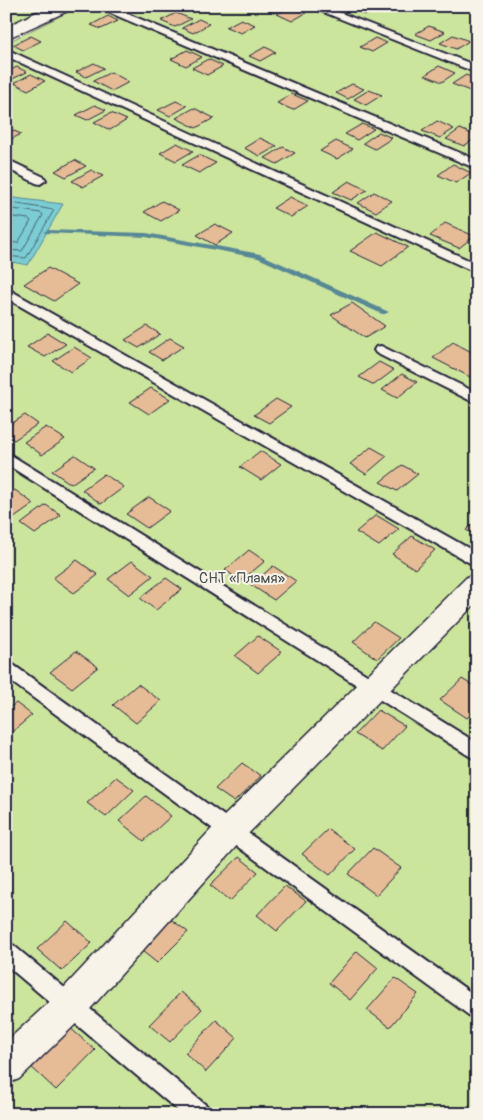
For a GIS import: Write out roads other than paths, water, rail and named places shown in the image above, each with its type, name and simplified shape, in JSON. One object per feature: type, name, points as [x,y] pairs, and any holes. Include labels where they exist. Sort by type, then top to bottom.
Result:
[{"type":"street","points":[[6,34],[64,6]]},
{"type":"street","points":[[6,1068],[70,1006],[230,831],[477,584]]},
{"type":"lane","points":[[99,6],[477,165]]},
{"type":"lane","points":[[313,6],[477,70]]},
{"type":"lane","points":[[6,52],[477,269]]},
{"type":"lane","points":[[6,163],[40,180]]},
{"type":"lane","points":[[6,292],[477,561]]},
{"type":"lane","points":[[381,350],[477,399]]},
{"type":"lane","points":[[6,458],[477,752]]},
{"type":"lane","points":[[6,669],[477,1009]]},
{"type":"lane","points":[[6,952],[199,1114]]},
{"type":"water","points":[[6,197],[63,204],[28,265],[6,261]]},
{"type":"waterway","points":[[47,232],[146,235],[260,256],[385,312]]},
{"type":"park label","name":"СНТ «Пламя»","points":[[242,578]]}]
